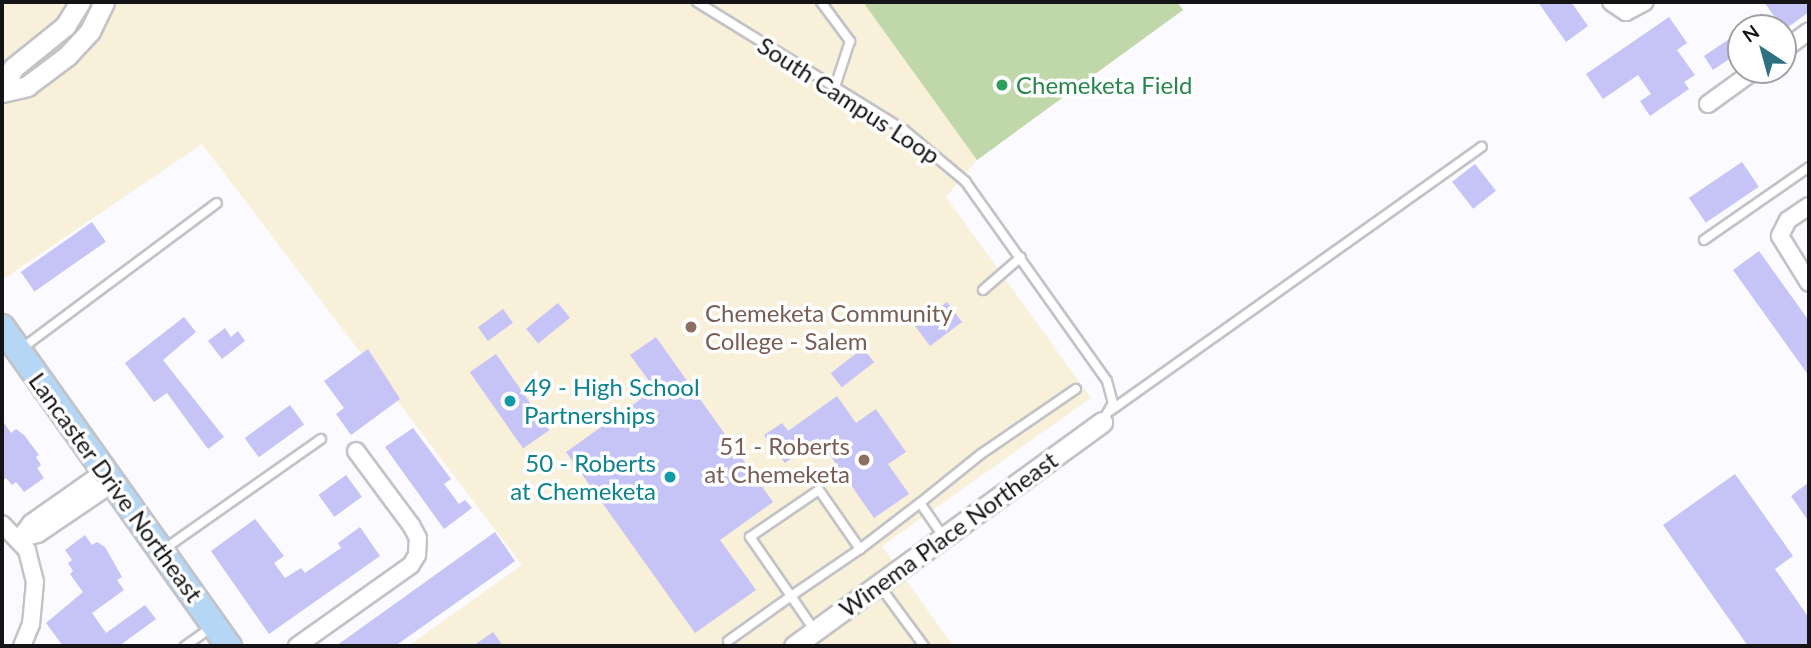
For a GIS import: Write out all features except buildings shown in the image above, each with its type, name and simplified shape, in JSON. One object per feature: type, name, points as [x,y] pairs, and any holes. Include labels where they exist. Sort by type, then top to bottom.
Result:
[{"type":"main road","name":"Lancaster Drive Northeast","points":[[2,327],[229,646]]},
{"type":"street","points":[[2,90],[13,68],[65,26],[80,2]]},
{"type":"street","points":[[2,90],[27,86],[67,56],[90,31],[104,2]]},
{"type":"street","points":[[1611,2],[1626,12],[1645,2]]},
{"type":"street","points":[[1707,104],[1735,84]]},
{"type":"street","points":[[1809,206],[1788,220],[1780,236],[1809,283]]},
{"type":"street","name":"Winema Place Northeast","points":[[794,646],[1106,416]]},
{"type":"street","points":[[297,646],[411,565],[417,555],[418,538],[411,525],[356,451]]},
{"type":"street","points":[[19,539],[38,534],[109,477]]},
{"type":"street","points":[[2,524],[19,539],[31,562],[35,595],[22,646]]},
{"type":"lane","name":"South Campus Loop","points":[[697,2],[926,145],[965,181],[1107,381],[1113,394],[1106,416]]},
{"type":"lane","points":[[821,2],[850,41],[835,87]]},
{"type":"lane","points":[[1106,416],[1482,148]]},
{"type":"lane","points":[[1704,240],[1809,167]]},
{"type":"lane","points":[[19,351],[217,203]]},
{"type":"lane","points":[[983,290],[1021,257]]},
{"type":"lane","points":[[728,641],[860,548],[981,454],[1076,389]]},
{"type":"lane","points":[[162,551],[321,439]]},
{"type":"lane","points":[[815,631],[750,537],[819,490],[860,548]]},
{"type":"lane","points":[[920,503],[943,536]]},
{"type":"lane","points":[[879,585],[924,646]]},
{"type":"lane","points":[[185,646],[214,625]]},
{"type":"shaded area","name":"Chemeketa Community College - Salem","points":[[2,2],[1177,2],[1183,10],[977,160],[946,197],[1091,398],[882,546],[953,646],[408,646],[522,565],[202,144],[2,280]]},
{"type":"green space","name":"Chemeketa Field","points":[[863,2],[1177,2],[1183,10],[977,160]]},
{"type":"place","name":"Chemeketa Field","points":[[1002,85]]},
{"type":"place","name":"Chemeketa Community College - Salem","points":[[691,327]]},
{"type":"place","name":"49 - High School Partnerships","points":[[510,401]]},
{"type":"place","name":"51 - Roberts at Chemeketa","points":[[864,460]]},
{"type":"place","name":"50 - Roberts at Chemeketa","points":[[670,477]]}]
